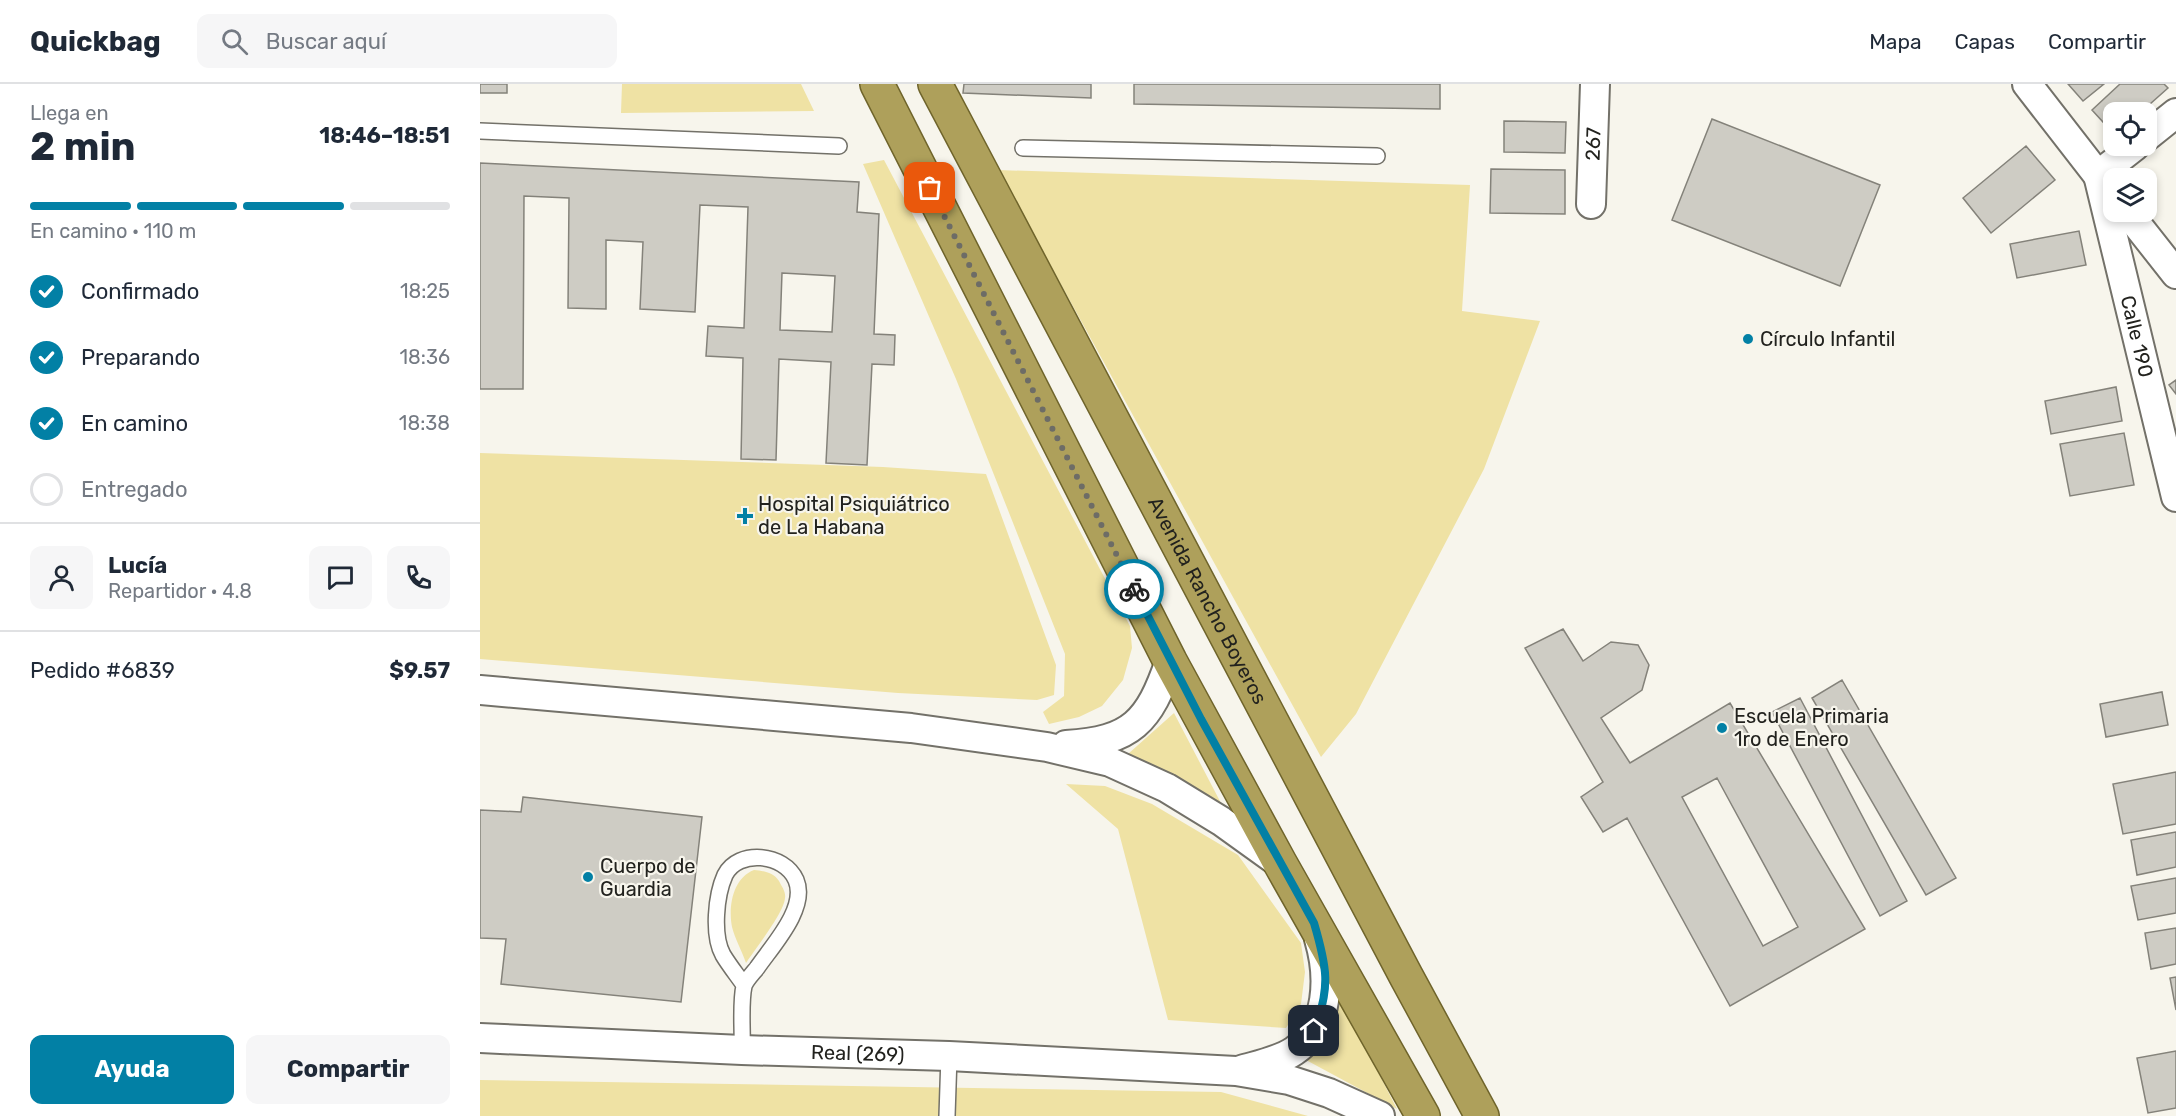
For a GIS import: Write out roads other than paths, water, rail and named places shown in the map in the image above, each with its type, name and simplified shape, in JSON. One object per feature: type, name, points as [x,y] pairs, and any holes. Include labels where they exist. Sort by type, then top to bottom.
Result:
[{"type":"highway","points":[[877,84],[1170,661],[1280,863],[1423,1116]]},
{"type":"highway","name":"Avenida Rancho Boyeros","points":[[935,84],[1482,1116]]},
{"type":"street","name":"267","points":[[1591,204],[1595,84]]},
{"type":"street","points":[[2027,84],[2103,181]]},
{"type":"street","points":[[2157,128],[2176,113]]},
{"type":"street","name":"Calle 190","points":[[2114,222],[2176,494]]},
{"type":"street","points":[[2135,222],[2176,274]]},
{"type":"street","points":[[1047,747],[1102,741],[1119,735],[1138,723],[1160,691],[1170,661]]},
{"type":"street","points":[[480,690],[911,728],[1047,747],[1110,762],[1167,788],[1221,821],[1280,863]]},
{"type":"street","name":"Real (269)","points":[[1236,1071],[1295,1051],[1314,1031],[1323,1005],[1326,982],[1324,957],[1314,923]]},
{"type":"street","name":"Real (269)","points":[[480,1038],[742,1050],[949,1056],[1236,1071],[1289,1080],[1329,1093],[1380,1116]]},
{"type":"lane","points":[[480,131],[839,146]]},
{"type":"lane","points":[[1023,148],[1377,156]]},
{"type":"lane","points":[[742,1050],[744,985],[791,920],[798,901],[796,880],[782,863],[764,857],[748,857],[729,867],[719,888],[716,919],[722,953],[744,985]]},
{"type":"lane","points":[[947,1116],[949,1056]]},
{"type":"place","name":"Círculo Infantil","points":[[1748,339]]},
{"type":"place","name":"Hospital Psiquiátrico de La Habana","points":[[745,516]]},
{"type":"place","name":"Escuela Primaria 1ro de Enero","points":[[1722,728]]},
{"type":"place","name":"Cuerpo de Guardia","points":[[588,877]]}]
